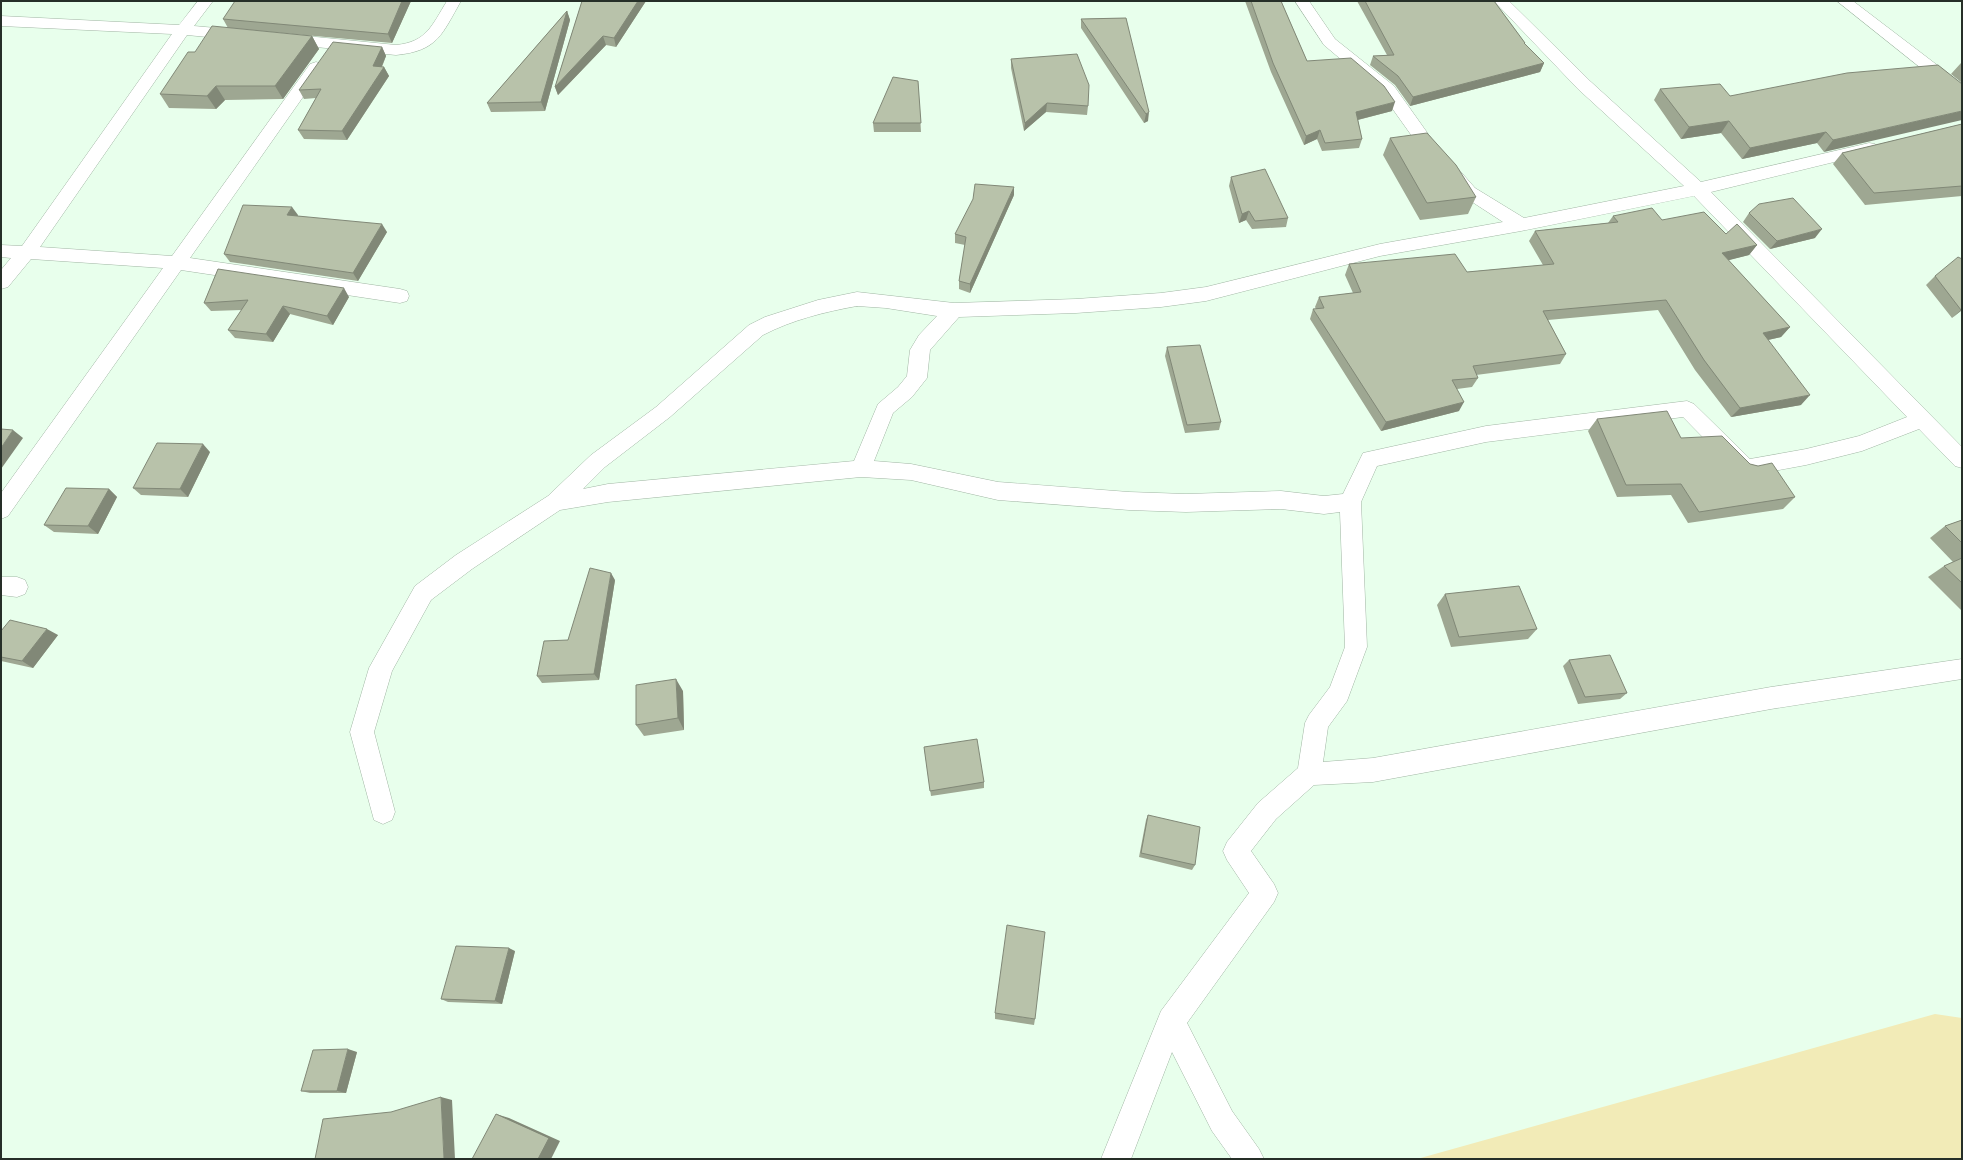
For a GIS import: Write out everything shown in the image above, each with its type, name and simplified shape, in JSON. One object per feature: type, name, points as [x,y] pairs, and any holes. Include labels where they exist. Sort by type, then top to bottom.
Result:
[{"type":"street","points":[[1,282],[27,252],[182,30],[206,1]]},
{"type":"street","points":[[270,38],[410,50],[430,40],[454,1]]},
{"type":"street","points":[[1302,1],[1329,42],[1388,90],[1425,142],[1469,192],[1521,225]]},
{"type":"street","points":[[1501,1],[1584,85],[1698,188],[1962,460]]},
{"type":"street","points":[[1844,1],[1962,92]]},
{"type":"street","points":[[1,21],[182,30],[254,36]]},
{"type":"street","points":[[1,510],[333,43]]},
{"type":"street","points":[[383,812],[362,732],[381,668],[423,593],[464,562],[555,502],[598,461],[663,412],[756,330],[772,322],[825,305],[857,299],[886,301],[925,308],[954,310],[1076,306],[1161,300],[1206,294],[1380,250],[1521,225],[1698,188],[1884,145]]},
{"type":"street","points":[[1,251],[178,263],[400,296]]},
{"type":"street","points":[[861,469],[885,408],[905,392],[917,378],[920,350],[926,340],[954,310]]},
{"type":"street","points":[[1309,774],[1317,723],[1339,693],[1356,648],[1350,502],[1370,459],[1486,434],[1687,409],[1746,468],[1806,457],[1862,443],[1923,420]]},
{"type":"street","points":[[555,502],[608,493],[861,469],[911,472],[998,491],[1129,501],[1186,503],[1281,500],[1324,505],[1350,502]]},
{"type":"street","points":[[1116,1159],[1171,1022],[1265,893],[1236,851],[1267,811],[1309,774],[1373,770],[1771,698],[1962,669]]},
{"type":"street","points":[[1171,1022],[1222,1121],[1249,1159]]},
{"type":"shaded area","points":[[1935,1014],[1962,1018],[1962,1159],[1417,1159]]},
{"type":"building","points":[[235,1],[402,1],[388,34],[223,19]]},
{"type":"building","points":[[582,1],[638,1],[614,38],[603,36],[555,87]]},
{"type":"building","points":[[1251,1],[1281,1],[1307,61],[1351,58],[1384,86],[1395,102],[1356,112],[1362,139],[1325,143],[1320,130],[1306,136],[1273,63]]},
{"type":"building","points":[[1365,1],[1494,1],[1524,43],[1544,63],[1413,97],[1398,76],[1373,56],[1394,55]]},
{"type":"building","points":[[567,11],[541,102],[487,103]]},
{"type":"building","points":[[1126,18],[1149,112],[1146,114],[1081,19]]},
{"type":"building","points":[[212,26],[312,36],[275,86],[216,86],[207,96],[160,94],[188,52],[195,52]]},
{"type":"building","points":[[333,42],[382,47],[373,66],[384,67],[342,131],[298,130],[321,89],[299,90]]},
{"type":"building","points":[[1077,54],[1089,85],[1088,106],[1047,103],[1025,123],[1011,59]]},
{"type":"building","points":[[1938,65],[1962,84],[1962,111],[1833,140],[1826,132],[1750,148],[1729,121],[1689,127],[1660,89],[1720,84],[1730,96],[1847,73]]},
{"type":"building","points":[[893,77],[918,81],[921,123],[873,123]]},
{"type":"building","points":[[1962,124],[1962,186],[1874,193],[1842,153]]},
{"type":"building","points":[[1427,133],[1456,165],[1476,197],[1427,203],[1390,138]]},
{"type":"building","points":[[1265,169],[1288,218],[1255,221],[1249,211],[1242,214],[1231,177]]},
{"type":"building","points":[[975,184],[1014,187],[970,284],[959,281],[966,237],[955,234],[973,199]]},
{"type":"building","points":[[1793,198],[1822,229],[1777,241],[1749,213],[1759,204]]},
{"type":"building","points":[[243,205],[292,207],[287,215],[382,224],[353,273],[224,254]]},
{"type":"building","points":[[1652,208],[1662,220],[1704,212],[1726,234],[1737,224],[1757,245],[1722,253],[1790,327],[1763,333],[1810,395],[1740,408],[1704,360],[1666,300],[1543,311],[1566,354],[1473,366],[1478,378],[1452,380],[1464,402],[1386,422],[1313,309],[1324,308],[1319,297],[1361,292],[1349,264],[1455,254],[1467,272],[1554,264],[1535,231],[1618,222],[1613,216]]},
{"type":"building","points":[[1958,257],[1962,259],[1961,310],[1935,276]]},
{"type":"building","points":[[218,269],[344,288],[327,316],[283,306],[266,334],[228,330],[248,300],[204,303]]},
{"type":"building","points":[[1200,345],[1221,422],[1187,425],[1167,347]]},
{"type":"building","points":[[1667,411],[1681,438],[1722,436],[1750,464],[1758,466],[1772,463],[1795,497],[1699,512],[1681,484],[1626,485],[1597,419]]},
{"type":"building","points":[[1,429],[13,430],[1,448]]},
{"type":"building","points":[[157,443],[203,444],[180,489],[133,488]]},
{"type":"building","points":[[66,488],[109,489],[88,526],[44,525]]},
{"type":"building","points":[[1962,520],[1962,543],[1945,526]]},
{"type":"building","points":[[1962,558],[1962,583],[1944,566]]},
{"type":"building","points":[[590,568],[611,573],[594,674],[537,676],[544,641],[568,640]]},
{"type":"building","points":[[1519,586],[1537,629],[1459,637],[1445,594]]},
{"type":"building","points":[[10,620],[47,629],[22,661],[1,657],[1,631]]},
{"type":"building","points":[[1610,655],[1627,693],[1585,697],[1569,660]]},
{"type":"building","points":[[676,679],[678,718],[636,725],[636,685]]},
{"type":"building","points":[[977,739],[984,782],[930,791],[924,747]]},
{"type":"building","points":[[1148,815],[1200,827],[1195,865],[1141,853]]},
{"type":"building","points":[[1007,925],[1045,932],[1035,1019],[995,1013]]},
{"type":"building","points":[[456,946],[509,948],[495,1001],[441,999]]},
{"type":"building","points":[[348,1049],[337,1091],[301,1091],[313,1050]]},
{"type":"building","points":[[441,1097],[444,1159],[315,1159],[323,1119],[391,1112]]},
{"type":"building","points":[[496,1114],[549,1138],[538,1159],[472,1159]]}]
